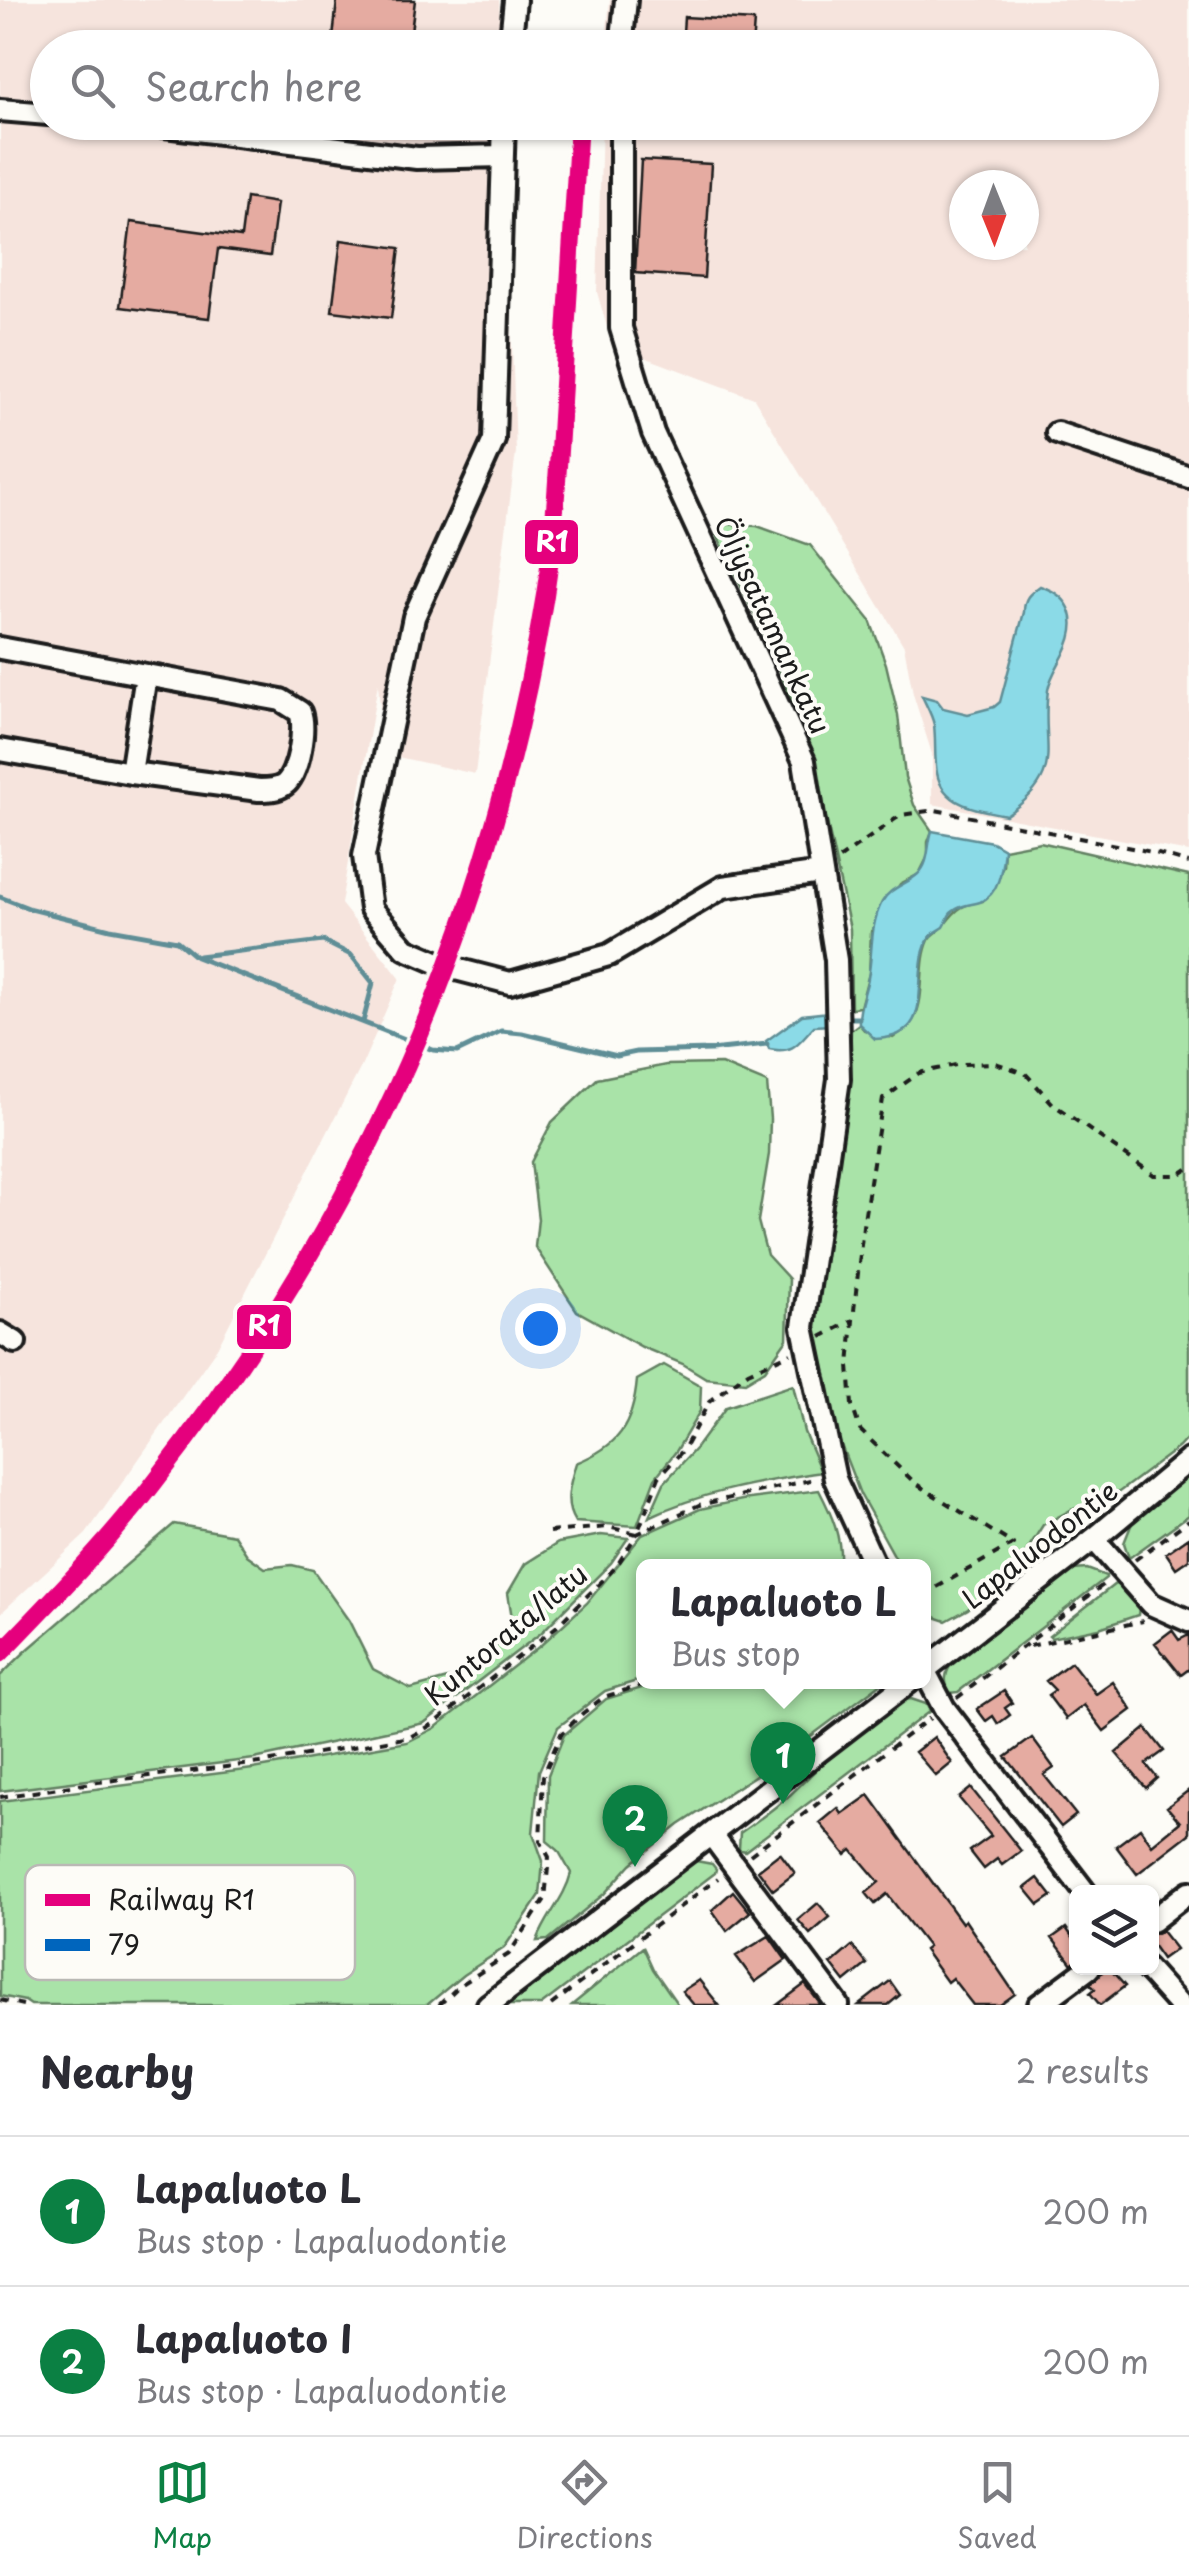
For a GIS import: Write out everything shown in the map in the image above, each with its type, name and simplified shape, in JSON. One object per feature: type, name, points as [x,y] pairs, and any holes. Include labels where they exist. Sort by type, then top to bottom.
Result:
[{"type":"street","points":[[512,30],[515,0]]},
{"type":"street","points":[[623,30],[626,0]]},
{"type":"street","points":[[0,110],[30,112]]},
{"type":"street","points":[[274,140],[416,158],[502,156]]},
{"type":"street","points":[[503,140],[494,440],[414,617],[364,856],[370,909],[406,948],[448,966],[510,983],[609,955],[723,886],[821,872]]},
{"type":"street","name":"Öljysatamankatu","points":[[622,140],[622,328],[653,434],[804,760],[836,960],[839,1079],[803,1326],[834,1475],[872,1559]]},
{"type":"street","points":[[1056,433],[1189,476]]},
{"type":"street","points":[[0,648],[281,700],[300,712],[304,726],[293,774],[288,782],[273,790],[0,750]]},
{"type":"street","points":[[131,772],[146,675]]},
{"type":"street","name":"Lapaluodontie","points":[[931,1664],[1094,1539],[1189,1460]]},
{"type":"street","points":[[1094,1539],[1151,1604],[1183,1616]]},
{"type":"street","points":[[931,1684],[944,1708],[1081,1885]]},
{"type":"street","points":[[488,2005],[900,1689]]},
{"type":"street","points":[[711,1834],[838,2005]]},
{"type":"street","points":[[1159,1916],[1189,1892]]},
{"type":"street","points":[[1039,2005],[1080,1975]]},
{"type":"street","points":[[1152,1975],[1179,2005]]},
{"type":"path","points":[[821,872],[902,815],[934,810],[1152,852],[1189,863]]},
{"type":"path","points":[[931,1590],[1013,1544],[916,1484],[860,1430],[852,1405],[852,1320],[883,1100],[919,1073],[960,1064],[994,1063],[1026,1073],[1054,1104],[1154,1175],[1179,1175],[1189,1168]]},
{"type":"path","points":[[549,1532],[608,1527],[638,1534],[659,1477],[684,1449],[709,1402],[748,1372],[807,1346],[852,1320]]},
{"type":"path","name":"Kuntorata/latu","points":[[0,1798],[260,1763],[410,1737],[435,1723],[556,1627],[616,1567],[638,1534],[699,1505],[834,1475]]},
{"type":"path","points":[[550,2005],[1189,1520]]},
{"type":"path","points":[[1025,1647],[1183,1616]]},
{"type":"path","points":[[439,2005],[459,1986],[509,1954],[544,1899],[549,1857],[540,1840],[543,1776],[561,1734],[604,1697],[636,1687]]},
{"type":"path","points":[[0,2000],[23,2005]]},
{"type":"shaded area","points":[[0,0],[499,0],[500,30],[30,30],[30,140],[505,140],[516,452],[475,774],[384,754],[378,683],[341,904],[400,978],[362,1065],[217,1348],[86,1534],[0,1614]]},
{"type":"shaded area","points":[[610,0],[1189,0],[1189,852],[932,804],[932,754],[913,694],[904,646],[754,398],[612,345],[597,292],[601,140],[1159,140],[1159,30],[607,30]]},
{"type":"green space","points":[[724,524],[757,526],[810,545],[870,620],[886,664],[898,715],[905,777],[914,805],[932,831],[928,856],[919,874],[900,884],[871,932],[869,973],[860,1007],[851,1008],[850,929],[812,753],[776,661],[717,535]]},
{"type":"green space","points":[[1040,842],[1189,876],[1189,1436],[1115,1495],[1071,1510],[1043,1525],[1019,1563],[968,1609],[946,1621],[931,1616],[931,1559],[896,1559],[860,1494],[820,1391],[813,1301],[849,1100],[851,1030],[859,1024],[864,1030],[893,1038],[908,1026],[918,1008],[924,959],[931,938],[961,908],[983,901],[1003,866],[1004,849]]},
{"type":"green space","points":[[721,1064],[767,1083],[769,1154],[758,1221],[767,1255],[789,1279],[787,1339],[765,1370],[745,1382],[706,1378],[577,1311],[535,1247],[538,1219],[531,1162],[552,1122],[597,1079],[666,1065]]},
{"type":"green space","points":[[664,1365],[701,1386],[700,1411],[655,1478],[637,1526],[575,1522],[568,1501],[576,1463],[613,1441],[632,1410],[637,1380]]},
{"type":"green space","points":[[793,1385],[804,1432],[821,1472],[712,1494],[649,1517],[664,1483],[726,1407]]},
{"type":"green space","points":[[1189,1475],[1189,1515],[1129,1558],[1124,1543],[1132,1523]]},
{"type":"green space","points":[[819,1490],[835,1527],[840,1559],[636,1559],[636,1681],[605,1691],[558,1727],[539,1771],[533,1833],[543,1861],[540,1895],[504,1948],[427,2005],[31,2005],[0,1996],[0,1801],[253,1769],[407,1742],[435,1728],[541,1645],[587,1603],[642,1535],[700,1509]]},
{"type":"green space","points":[[174,1524],[234,1535],[247,1555],[265,1568],[292,1565],[313,1570],[349,1621],[373,1669],[411,1689],[451,1678],[498,1645],[513,1624],[508,1593],[525,1564],[558,1543],[601,1535],[628,1538],[611,1563],[541,1633],[424,1723],[254,1759],[0,1791],[0,1676]]},
{"type":"green space","points":[[1087,1569],[1106,1578],[958,1692],[949,1693],[946,1678],[951,1664],[1062,1578],[1074,1570]]},
{"type":"green space","points":[[1115,1584],[1139,1608],[1138,1615],[1099,1628],[1049,1636]]},
{"type":"green space","points":[[638,1689],[874,1689],[779,1760],[679,1825],[548,1940],[537,1941],[571,1873],[558,1850],[547,1841],[548,1775],[564,1735],[606,1699]]},
{"type":"green space","points":[[911,1699],[926,1704],[930,1711],[745,1851],[739,1849],[740,1833],[790,1795],[866,1725]]},
{"type":"green space","points":[[696,1861],[712,1864],[715,1873],[541,2005],[506,2005],[686,1867]]},
{"type":"green space","points":[[643,1947],[678,2005],[572,2005]]},
{"type":"water","points":[[1040,586],[1067,604],[1072,622],[1069,643],[1048,690],[1044,773],[1038,786],[1006,815],[974,808],[954,799],[941,784],[934,725],[922,696],[937,700],[943,708],[968,714],[1000,702],[1025,603]]},
{"type":"water","points":[[932,831],[992,842],[1004,849],[999,880],[987,898],[954,910],[944,927],[931,936],[924,950],[916,1014],[909,1027],[896,1035],[875,1039],[859,1024],[859,1018],[875,921],[885,897],[922,870]]},
{"type":"water","points":[[830,1012],[831,1025],[814,1026],[790,1048],[769,1049],[766,1041],[802,1015]]},
{"type":"building","points":[[337,0],[415,0],[411,30],[334,30]]},
{"type":"building","points":[[684,17],[754,21],[753,30],[683,30]]},
{"type":"building","points":[[641,160],[711,164],[704,278],[635,273]]},
{"type":"building","points":[[246,198],[277,203],[270,256],[218,249],[209,318],[120,307],[131,222],[241,237]]},
{"type":"building","points":[[341,240],[400,248],[391,318],[332,311]]},
{"type":"building","points":[[1189,1537],[1189,1559],[1176,1568],[1166,1553]]},
{"type":"building","points":[[1172,1630],[1179,1640],[1189,1635],[1189,1669],[1181,1675],[1155,1643]]},
{"type":"building","points":[[1071,1662],[1096,1694],[1113,1682],[1132,1710],[1104,1731],[1084,1705],[1066,1719],[1048,1695],[1055,1690],[1046,1681]]},
{"type":"building","points":[[1004,1691],[1012,1703],[1005,1708],[1010,1715],[998,1724],[993,1716],[986,1721],[977,1709]]},
{"type":"building","points":[[1146,1728],[1164,1751],[1146,1764],[1157,1778],[1146,1788],[1116,1753]]},
{"type":"building","points":[[934,1737],[952,1763],[936,1776],[915,1752]]},
{"type":"building","points":[[1032,1738],[1054,1768],[1044,1775],[1076,1815],[1061,1827],[1006,1757]]},
{"type":"building","points":[[971,1788],[1021,1851],[1002,1865],[997,1859],[984,1869],[970,1851],[991,1836],[959,1798]]},
{"type":"building","points":[[1189,1790],[1189,1834],[1137,1874],[1116,1846],[1140,1828],[1152,1845],[1180,1822],[1167,1807]]},
{"type":"building","points":[[869,1795],[962,1923],[965,1920],[1015,1994],[1000,2005],[973,2005],[952,1978],[947,1982],[924,1950],[928,1947],[887,1894],[875,1904],[866,1893],[879,1882],[852,1850],[846,1855],[820,1823],[838,1808],[842,1814]]},
{"type":"building","points":[[780,1853],[795,1873],[773,1890],[758,1870]]},
{"type":"building","points":[[1038,1878],[1052,1896],[1039,1905],[1025,1888]]},
{"type":"building","points":[[733,1891],[750,1912],[727,1931],[712,1910]]},
{"type":"building","points":[[818,1903],[830,1917],[810,1934],[798,1920]]},
{"type":"building","points":[[1066,1928],[1069,1960],[1052,1938]]},
{"type":"building","points":[[1159,1932],[1176,1949],[1162,1959],[1159,1955]]},
{"type":"building","points":[[769,1936],[786,1960],[755,1982],[736,1956]]},
{"type":"building","points":[[852,1946],[867,1964],[845,1982],[831,1964]]},
{"type":"building","points":[[1099,1975],[1115,1975],[1125,1986],[1100,2005],[1090,1993],[1095,1989],[1090,1984]]},
{"type":"building","points":[[699,1980],[719,2005],[694,2005],[682,1991]]},
{"type":"building","points":[[890,1981],[900,1995],[888,2005],[859,2005]]},
{"type":"building","points":[[805,1984],[821,2005],[777,2005]]},
{"type":"waterway","points":[[0,897],[110,929],[177,941],[196,957],[433,1050],[457,1052],[501,1031],[617,1056],[767,1044]]},
{"type":"waterway","points":[[199,956],[323,941],[351,955],[373,983],[363,1022]]},
{"type":"waterway","points":[[847,1018],[859,1018]]},
{"type":"rail line","name":"R1","points":[[0,1654],[98,1550],[153,1484],[227,1383],[294,1280],[354,1174],[407,1065],[452,953],[490,837],[521,718],[545,595],[556,499],[578,140]]},
{"type":"place","name":"Lapaluoto L","points":[[783,1804]]},
{"type":"place","name":"Lapaluoto I","points":[[635,1867]]}]
